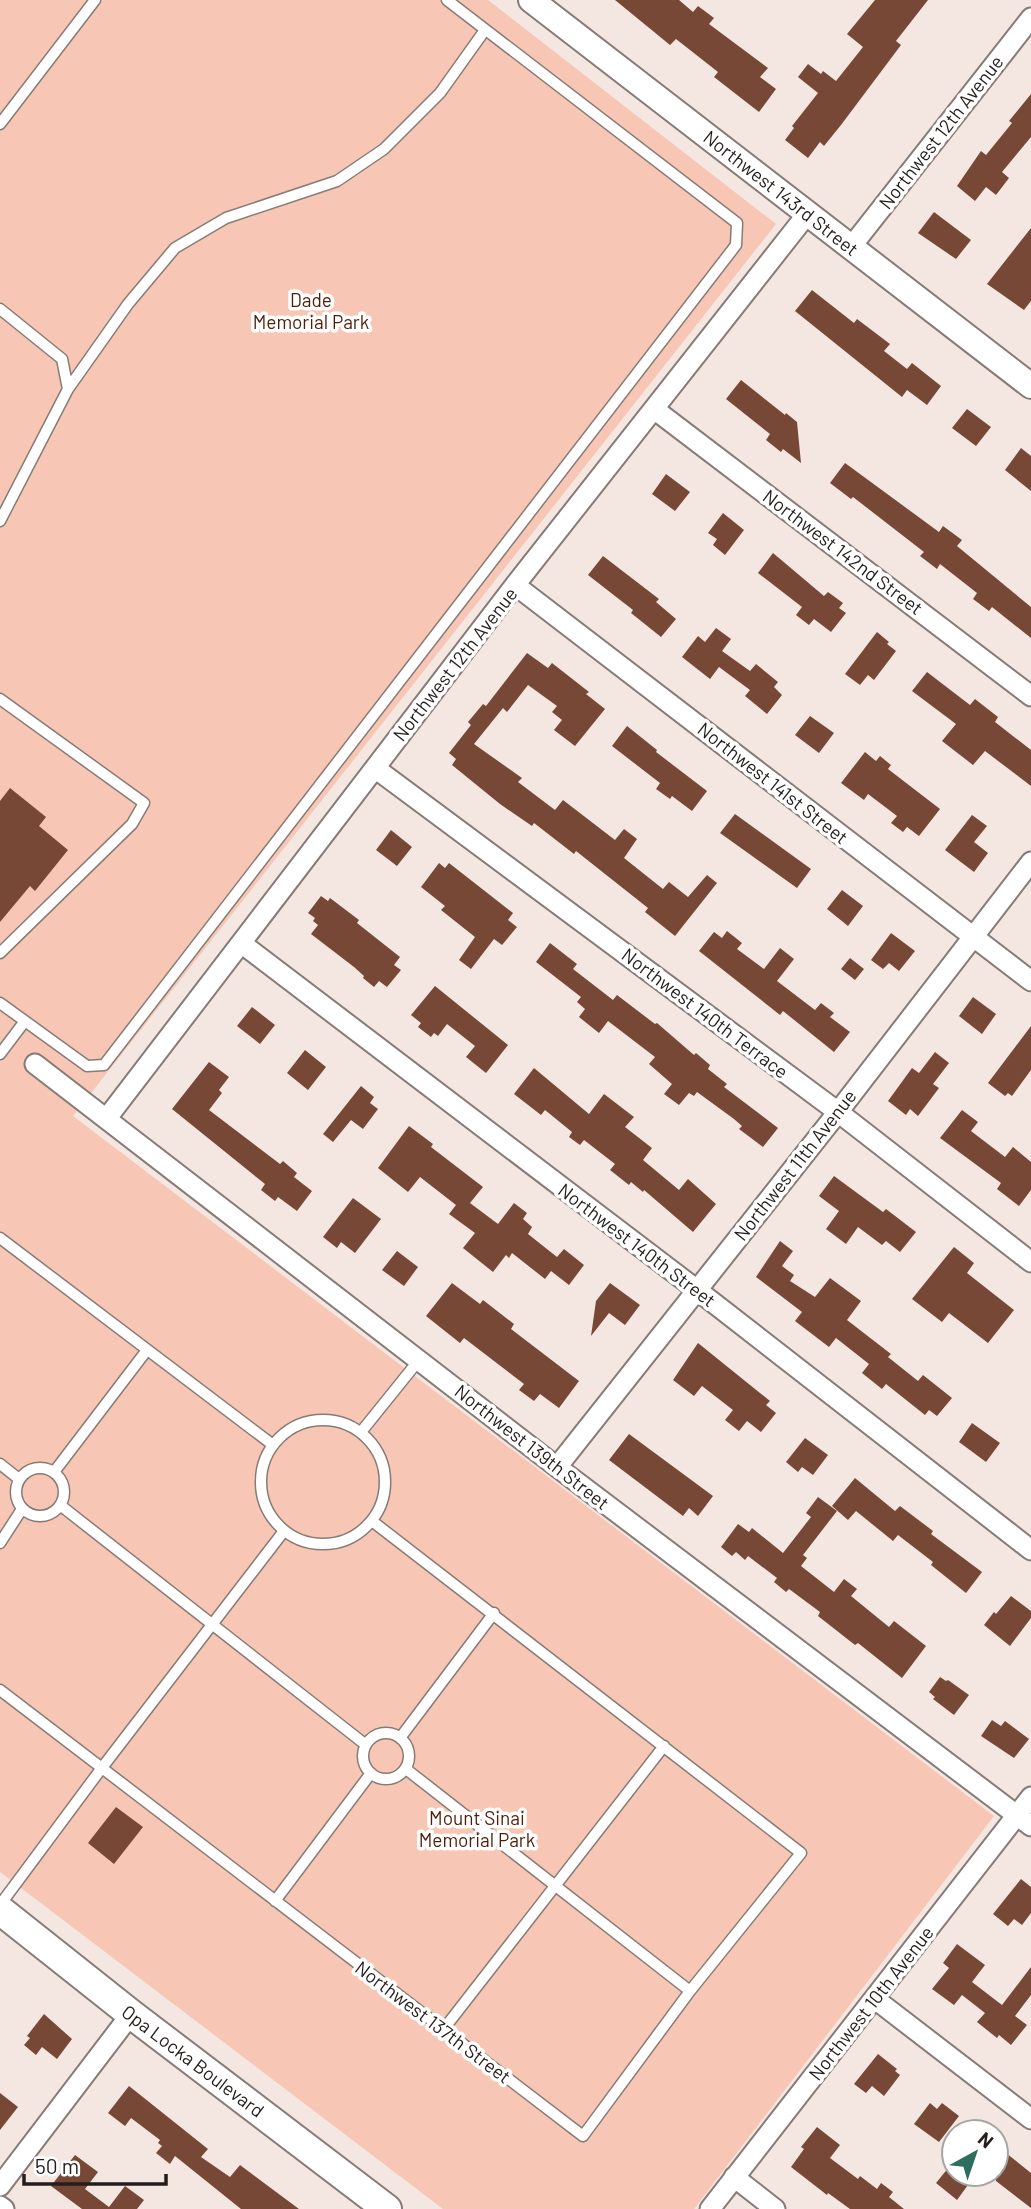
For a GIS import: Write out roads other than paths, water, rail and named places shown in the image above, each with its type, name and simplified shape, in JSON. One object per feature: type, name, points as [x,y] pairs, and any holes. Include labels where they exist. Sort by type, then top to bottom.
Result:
[{"type":"main road","name":"Opa Locka Boulevard","points":[[0,1908],[131,2014],[387,2209]]},
{"type":"street","name":"Northwest 143rd Street","points":[[531,0],[1030,384]]},
{"type":"street","name":"Northwest 12th Avenue","points":[[851,247],[1031,18]]},
{"type":"street","name":"Northwest 12th Avenue","points":[[107,1118],[515,585],[808,213]]},
{"type":"street","name":"Northwest 142nd Street","points":[[654,409],[1031,696]]},
{"type":"street","name":"Northwest 141st Street","points":[[515,585],[1031,981]]},
{"type":"street","name":"Northwest 140th Terrace","points":[[375,768],[838,1112],[1031,1262]]},
{"type":"street","name":"Northwest 11th Avenue","points":[[557,1467],[838,1112],[1031,862]]},
{"type":"street","name":"Northwest 140th Street","points":[[241,943],[697,1290],[1031,1550]]},
{"type":"street","name":"Northwest 139th Street","points":[[35,1064],[557,1467],[1024,1821]]},
{"type":"street","name":"Northwest 10th Avenue","points":[[710,2209],[875,1999],[1024,1821],[1031,1797]]},
{"type":"street","points":[[875,1999],[1031,2119]]},
{"type":"street","points":[[0,2186],[131,2014]]},
{"type":"street","points":[[734,2178],[775,2209]]},
{"type":"street","points":[[0,2206],[4,2209]]},
{"type":"lane","points":[[0,124],[95,0]]},
{"type":"lane","points":[[0,1003],[87,1066],[104,1065],[736,245],[737,223],[447,0]]},
{"type":"lane","points":[[0,521],[68,389],[128,303],[175,248],[226,218],[337,181],[375,155],[440,93],[485,30]]},
{"type":"lane","points":[[0,309],[62,359],[68,389]]},
{"type":"lane","points":[[0,699],[144,803],[132,824],[0,953]]},
{"type":"lane","points":[[0,1054],[25,1021]]},
{"type":"lane","points":[[0,1238],[273,1445]]},
{"type":"lane","points":[[54,1472],[147,1350]]},
{"type":"lane","points":[[361,1432],[419,1360]]},
{"type":"lane","points":[[314,1420],[338,1422],[361,1432],[377,1451],[385,1474],[383,1499],[372,1521],[354,1536],[331,1544],[306,1542],[285,1531],[269,1513],[261,1490],[263,1466],[273,1445],[291,1428],[314,1420]]},
{"type":"lane","points":[[0,1464],[19,1479]]},
{"type":"lane","points":[[38,1467],[54,1472],[64,1487],[64,1497],[54,1512],[36,1516],[22,1508],[15,1494],[19,1479],[24,1473],[38,1467]]},
{"type":"lane","points":[[60,1505],[366,1745]]},
{"type":"lane","points":[[0,1543],[22,1508]]},
{"type":"lane","points":[[372,1521],[664,1746],[443,2029]]},
{"type":"lane","points":[[0,1908],[101,1769],[285,1531]]},
{"type":"lane","points":[[400,1738],[495,1614]]},
{"type":"lane","name":"Northwest 137th Street","points":[[0,1690],[583,2136],[690,1991],[801,1853],[664,1746]]},
{"type":"lane","points":[[393,1734],[400,1738],[409,1752],[406,1769],[393,1779],[385,1779],[371,1773],[364,1760],[366,1745],[378,1735],[393,1734]]},
{"type":"lane","points":[[406,1769],[690,1991]]},
{"type":"lane","points":[[275,1901],[371,1773]]},
{"type":"park label","name":"Dade Memorial Park","points":[[311,311]]},
{"type":"park label","name":"Mount Sinai Memorial Park","points":[[477,1829]]}]
